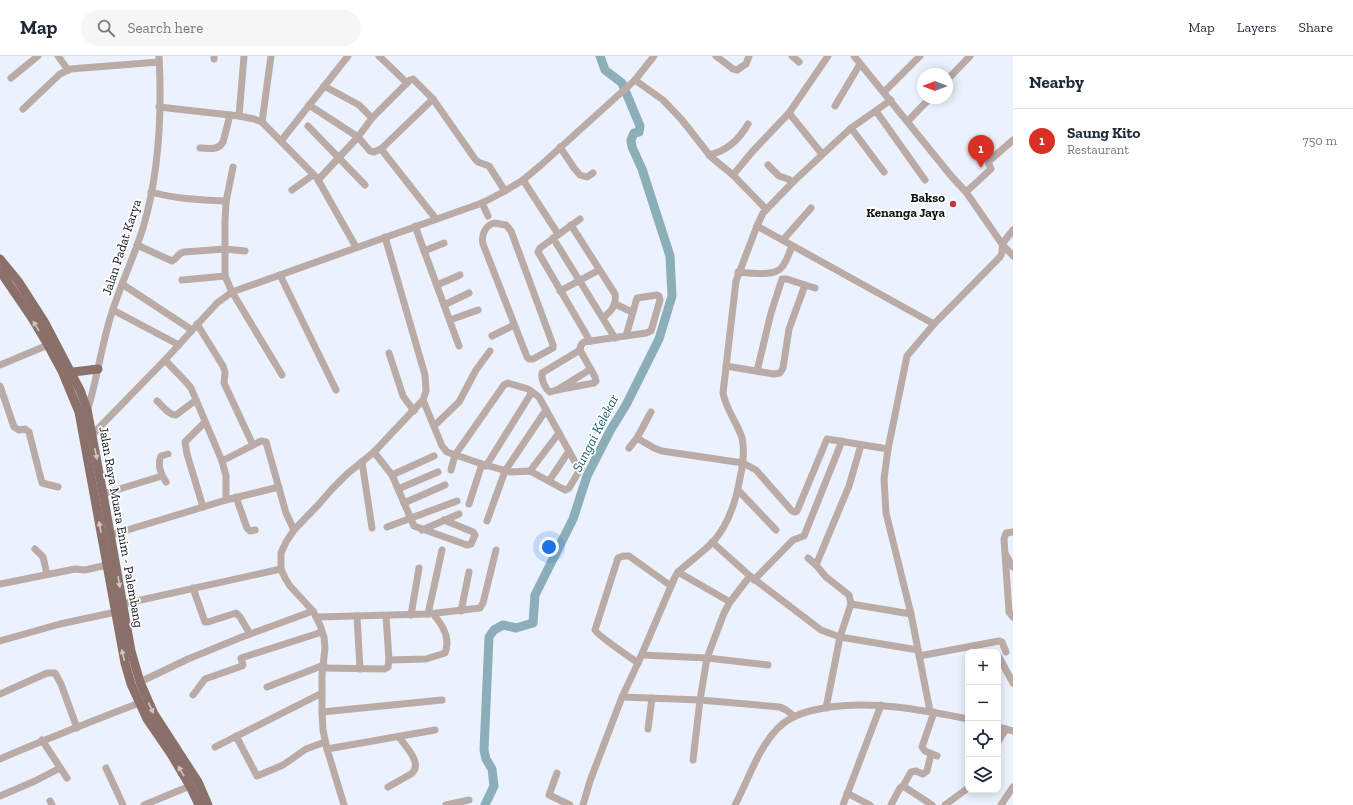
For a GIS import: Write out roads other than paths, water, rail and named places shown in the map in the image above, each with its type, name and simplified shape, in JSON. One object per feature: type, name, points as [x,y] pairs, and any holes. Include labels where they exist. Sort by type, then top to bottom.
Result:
[{"type":"main road","name":"Jalan Raya Muara Enim - Palembang","points":[[0,259],[18,281],[45,323],[83,410],[92,436],[100,490],[106,565],[125,663],[139,703],[150,724],[171,754],[190,786],[199,805]]},
{"type":"main road","name":"Jalan Raya Muara Enim - Palembang","points":[[0,271],[67,373]]},
{"type":"main road","points":[[67,373],[98,369]]},
{"type":"main road","name":"Jalan Raya Muara Enim - Palembang","points":[[83,410],[83,441],[100,490],[111,535],[131,651],[140,682],[154,714],[198,782],[208,805]]},
{"type":"street","points":[[12,78],[38,56]]},
{"type":"street","points":[[58,56],[68,70]]},
{"type":"street","points":[[239,116],[244,56]]},
{"type":"street","points":[[262,122],[271,56]]},
{"type":"street","points":[[281,141],[348,56]]},
{"type":"street","points":[[379,56],[407,83]]},
{"type":"street","points":[[83,441],[92,436],[220,300],[232,292],[482,203],[506,192],[523,180],[619,94],[633,81],[654,56]]},
{"type":"street","points":[[716,56],[732,69],[737,70],[746,64],[748,56]]},
{"type":"street","points":[[792,56],[799,62]]},
{"type":"street","points":[[733,175],[752,152],[789,113],[828,56]]},
{"type":"street","points":[[854,56],[952,177],[966,192],[1002,244],[1013,256]]},
{"type":"street","points":[[884,92],[920,56]]},
{"type":"street","points":[[953,74],[970,56]]},
{"type":"street","points":[[23,109],[60,74],[68,70],[159,59]]},
{"type":"street","name":"Jalan Padat Karya","points":[[83,410],[89,405],[93,394],[104,340],[122,284],[137,245],[151,192],[159,139],[159,59]]},
{"type":"street","points":[[835,106],[860,64]]},
{"type":"street","points":[[318,180],[358,137],[372,118],[410,80],[414,80],[433,99],[475,159],[478,162],[489,166],[506,192]]},
{"type":"street","points":[[633,81],[663,100],[682,120],[709,155],[733,175],[766,210]]},
{"type":"street","points":[[324,86],[359,105],[372,118]]},
{"type":"street","points":[[309,105],[358,137],[370,151],[374,152],[380,149],[433,99]]},
{"type":"street","points":[[584,805],[590,781],[622,697],[642,655],[671,586],[678,572],[712,542],[727,523],[738,490],[743,463],[742,439],[737,425],[724,401],[723,393],[736,281],[738,272],[757,226],[766,210],[822,154],[851,128],[891,100]]},
{"type":"street","points":[[908,121],[924,104]]},
{"type":"street","points":[[159,107],[239,116],[262,122],[318,180],[356,247]]},
{"type":"street","points":[[876,111],[924,180]]},
{"type":"street","points":[[789,113],[822,154]]},
{"type":"street","points":[[200,148],[217,148],[221,146],[230,115]]},
{"type":"street","points":[[709,155],[720,152],[726,148],[743,132],[748,124]]},
{"type":"street","points":[[308,126],[364,185]]},
{"type":"street","points":[[851,128],[884,172]]},
{"type":"street","points":[[966,192],[992,169],[988,162],[1013,140]]},
{"type":"street","points":[[560,147],[580,175],[587,177],[593,173]]},
{"type":"street","points":[[380,149],[436,219]]},
{"type":"street","points":[[768,165],[779,176],[793,182]]},
{"type":"street","points":[[233,167],[226,201],[225,276],[232,292],[282,375]]},
{"type":"street","points":[[292,190],[313,174]]},
{"type":"street","points":[[523,180],[556,236],[580,281],[615,338]]},
{"type":"street","points":[[151,192],[198,200],[226,201]]},
{"type":"street","points":[[482,203],[490,220],[506,225],[511,230],[553,347],[533,359],[529,359],[514,325],[482,241],[483,232],[490,220]]},
{"type":"street","points":[[783,240],[811,208]]},
{"type":"street","points":[[580,219],[540,248],[538,252],[590,341]]},
{"type":"street","points":[[571,225],[615,294],[615,304],[611,311],[603,318]]},
{"type":"street","points":[[416,226],[459,346]]},
{"type":"street","points":[[757,226],[934,324]]},
{"type":"street","points":[[891,805],[910,772],[916,771],[923,774],[927,771],[934,755],[925,751],[922,747],[932,712],[885,508],[884,480],[888,449],[906,356],[934,324],[1000,257],[1003,250],[1002,244],[1013,230]]},
{"type":"street","points":[[344,805],[326,746],[322,712],[322,675],[325,648],[322,632],[315,614],[290,586],[285,578],[280,558],[283,548],[294,530],[344,476],[374,452],[414,411],[423,400],[426,391],[425,375],[385,237]]},
{"type":"street","points":[[424,251],[444,243]]},
{"type":"street","points":[[137,245],[172,261],[181,252],[225,249],[245,251]]},
{"type":"street","points":[[738,272],[768,273],[779,270],[783,266],[792,246]]},
{"type":"street","points":[[560,291],[599,270]]},
{"type":"street","points":[[280,274],[336,390]]},
{"type":"street","points":[[437,285],[460,274]]},
{"type":"street","points":[[182,280],[225,276]]},
{"type":"street","points":[[757,371],[770,312],[782,280],[786,278],[815,288]]},
{"type":"street","points":[[122,284],[192,330]]},
{"type":"street","points":[[726,366],[776,374],[781,372],[789,328],[805,285]]},
{"type":"street","points":[[444,305],[469,293]]},
{"type":"street","points":[[580,350],[542,373],[541,377],[547,390],[550,392],[594,383],[596,379],[580,350],[581,344],[590,341],[615,338],[646,333],[651,331],[660,300],[659,296],[637,298],[626,336]]},
{"type":"street","points":[[615,304],[632,312]]},
{"type":"street","points":[[113,310],[179,345]]},
{"type":"street","points":[[450,320],[478,310]]},
{"type":"street","points":[[197,324],[224,366],[224,383],[253,445]]},
{"type":"street","points":[[492,336],[514,325]]},
{"type":"street","points":[[0,365],[48,344]]},
{"type":"street","points":[[434,426],[459,402],[476,370],[490,351]]},
{"type":"street","points":[[389,353],[403,396],[414,411]]},
{"type":"street","points":[[165,360],[189,385],[196,400],[222,461],[226,476],[226,500]]},
{"type":"street","points":[[557,390],[591,369]]},
{"type":"street","points":[[423,400],[444,450],[455,455],[510,472],[530,471],[566,490],[569,488],[581,468],[580,465],[575,462],[540,398],[532,392],[510,383],[506,384],[455,455],[451,470]]},
{"type":"street","points":[[0,386],[14,427],[19,430],[28,430],[29,432],[42,483],[58,487]]},
{"type":"street","points":[[468,504],[484,465],[532,392]]},
{"type":"street","points":[[157,401],[170,414],[176,415],[196,400]]},
{"type":"street","points":[[487,521],[506,471],[546,410]]},
{"type":"street","points":[[629,448],[651,412]]},
{"type":"street","points":[[203,507],[187,454],[185,442],[205,422]]},
{"type":"street","points":[[530,471],[559,433]]},
{"type":"street","points":[[636,438],[662,451],[743,463],[756,470],[792,511],[795,512],[798,511],[825,440],[828,438],[888,449]]},
{"type":"street","points":[[222,461],[261,441],[266,442],[286,513],[294,530]]},
{"type":"street","points":[[693,760],[700,700],[707,658],[724,613],[730,602],[752,578],[793,540],[804,536],[842,441]]},
{"type":"street","points":[[816,565],[849,486],[861,445]]},
{"type":"street","points":[[549,481],[570,451]]},
{"type":"street","points":[[374,452],[392,475],[414,526],[467,545],[471,544],[475,535],[474,532],[444,520]]},
{"type":"street","points":[[100,490],[164,479],[160,459],[161,456],[168,454]]},
{"type":"street","points":[[392,475],[434,456]]},
{"type":"street","points":[[362,462],[372,528]]},
{"type":"street","points":[[398,489],[438,472]]},
{"type":"street","points":[[404,503],[445,485]]},
{"type":"street","points":[[111,535],[236,497],[279,486]]},
{"type":"street","points":[[738,490],[776,530]]},
{"type":"street","points":[[236,497],[247,528],[250,531],[255,530]]},
{"type":"street","points":[[387,528],[457,501]]},
{"type":"street","points":[[422,530],[459,514]]},
{"type":"street","points":[[1013,532],[1005,535],[1009,612],[1013,617]]},
{"type":"street","points":[[712,542],[752,578],[818,627],[840,637],[919,653],[999,641],[1002,642],[1006,652]]},
{"type":"street","points":[[35,549],[43,557],[47,574]]},
{"type":"street","points":[[430,614],[442,550]]},
{"type":"street","points":[[140,682],[188,659],[250,634],[315,614],[386,616],[430,614],[477,609],[482,606],[496,550]]},
{"type":"street","points":[[1005,554],[1013,567]]},
{"type":"street","points":[[638,663],[597,634],[595,630],[618,558],[629,556],[671,586]]},
{"type":"street","points":[[808,558],[826,577],[849,595],[851,604],[840,637],[826,708]]},
{"type":"street","points":[[0,584],[47,574],[75,569],[85,570],[106,565]]},
{"type":"street","points":[[411,615],[420,568]]},
{"type":"street","points":[[123,604],[282,569]]},
{"type":"street","points":[[461,610],[469,572]]},
{"type":"street","points":[[678,572],[730,602]]},
{"type":"street","points":[[193,588],[205,622],[236,612],[250,634]]},
{"type":"street","points":[[851,604],[910,614]]},
{"type":"street","points":[[0,641],[60,624],[116,612]]},
{"type":"street","points":[[389,660],[426,659],[445,653],[445,630],[430,614]]},
{"type":"street","points":[[357,616],[360,669]]},
{"type":"street","points":[[267,688],[324,667],[360,669],[386,668],[389,660],[386,616]]},
{"type":"street","points":[[192,695],[205,679],[242,666],[242,658],[322,632]]},
{"type":"street","points":[[1001,655],[1013,648]]},
{"type":"street","points":[[642,655],[707,658],[768,665]]},
{"type":"street","points":[[1001,662],[1013,683]]},
{"type":"street","points":[[0,694],[47,673],[55,673],[61,684],[77,728]]},
{"type":"street","points":[[215,747],[322,693]]},
{"type":"street","points":[[622,697],[700,700],[783,708],[794,716]]},
{"type":"street","points":[[648,729],[652,698]]},
{"type":"street","points":[[322,712],[442,700]]},
{"type":"street","points":[[0,759],[42,740],[77,728],[139,703]]},
{"type":"street","points":[[735,805],[767,742],[777,729],[794,716],[804,712],[856,704],[881,704],[965,718]]},
{"type":"street","points":[[843,805],[881,704]]},
{"type":"street","points":[[236,736],[257,776],[283,765],[306,749],[399,737],[435,730]]},
{"type":"street","points":[[1001,739],[1010,730]]},
{"type":"street","points":[[388,787],[414,772],[416,766],[415,759],[399,737]]},
{"type":"street","points":[[42,740],[67,778]]},
{"type":"street","points":[[1,794],[60,768]]},
{"type":"street","points":[[106,768],[123,805]]},
{"type":"street","points":[[557,773],[549,795],[570,805]]},
{"type":"street","points":[[144,805],[190,786]]},
{"type":"street","points":[[903,786],[932,805]]},
{"type":"street","points":[[1001,805],[1013,787]]},
{"type":"street","points":[[945,805],[965,790]]},
{"type":"street","points":[[847,793],[870,805]]},
{"type":"street","points":[[446,805],[469,800]]},
{"type":"waterway","name":"Sungai Kelekar","points":[[485,805],[494,786],[492,769],[486,759],[484,750],[489,637],[494,630],[503,625],[516,628],[533,623],[535,595],[573,519],[587,476],[610,431],[626,405],[659,339],[672,296],[670,256],[642,169],[632,147],[631,140],[634,133],[639,132],[640,126],[622,83],[605,70],[600,56]]},
{"type":"place","name":"Saung Kito","points":[[981,168]]},
{"type":"place","name":"Bakso Kenanga Jaya","points":[[953,204]]}]
